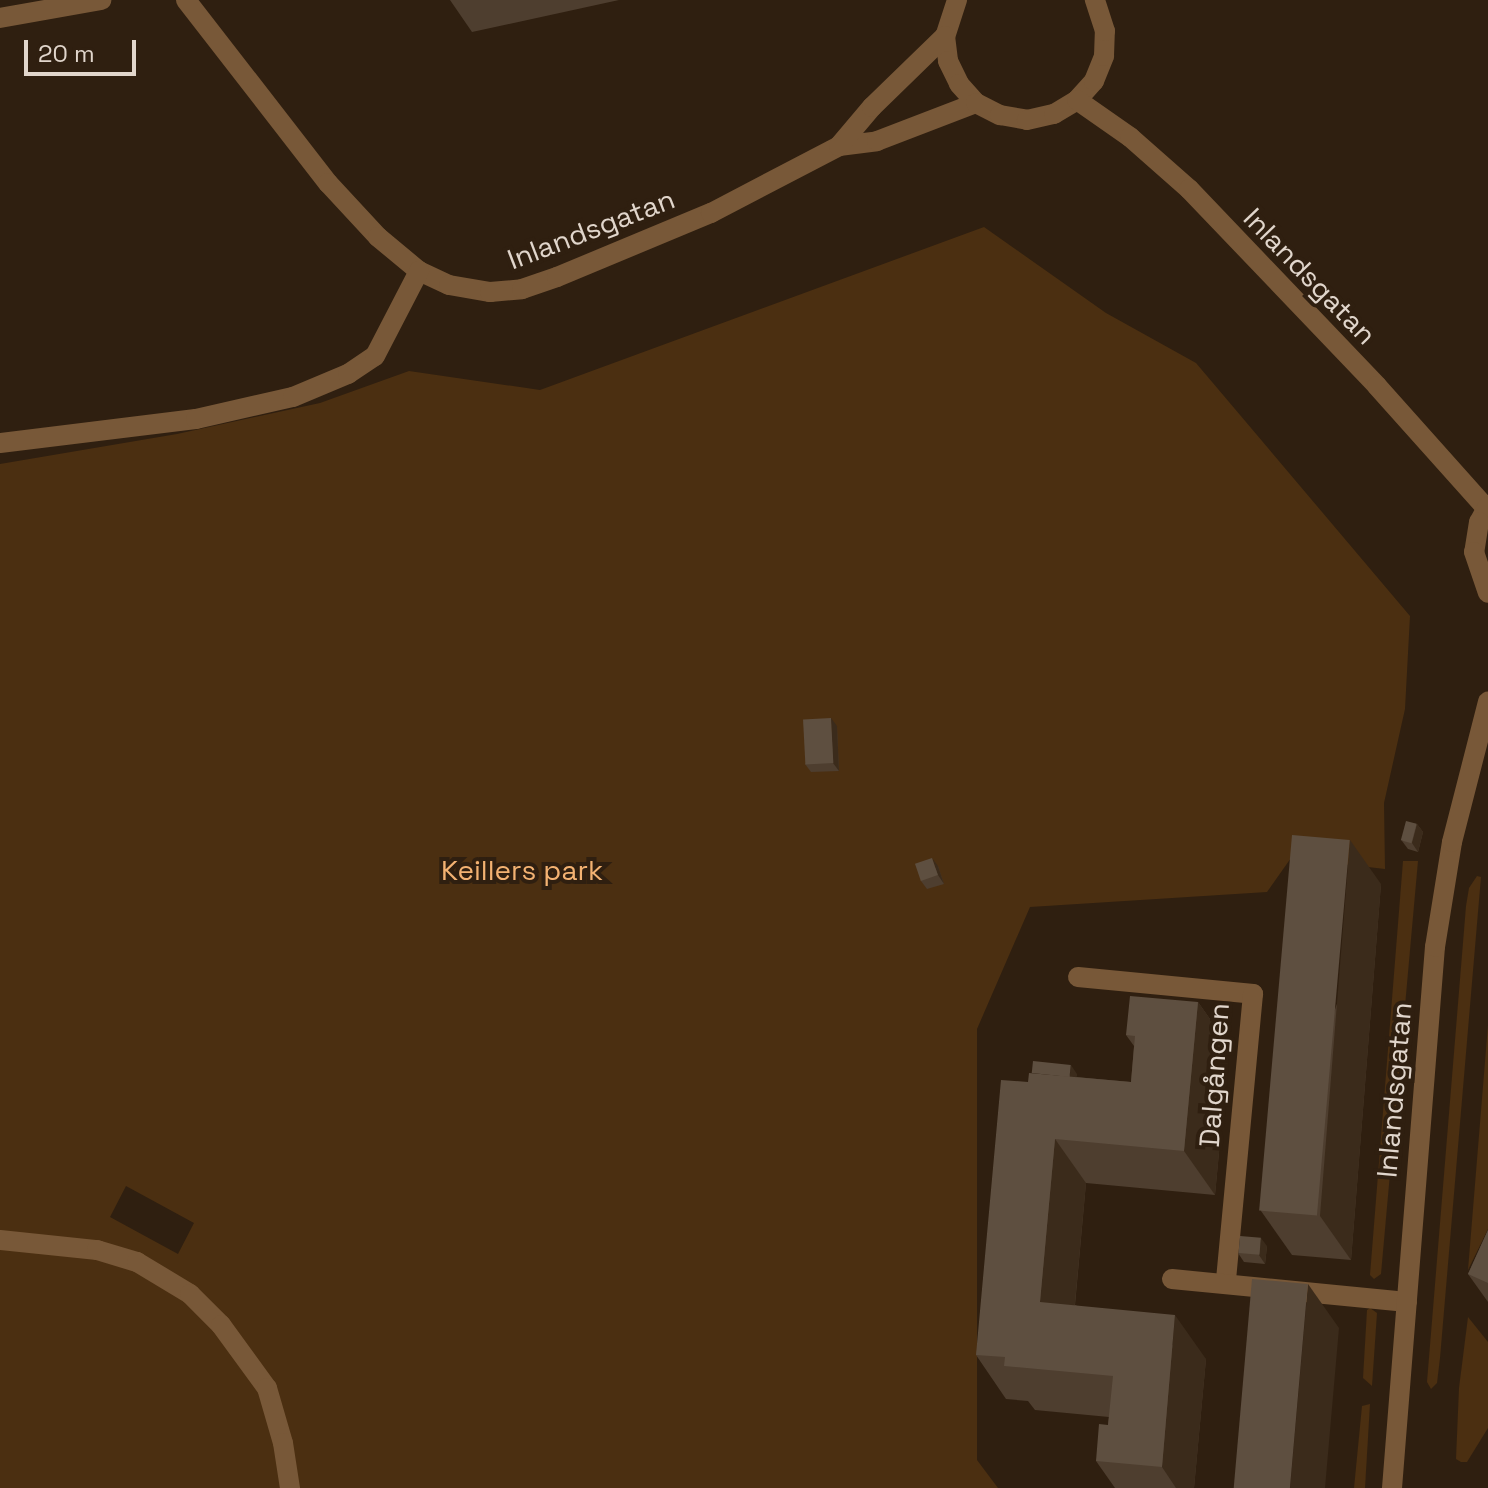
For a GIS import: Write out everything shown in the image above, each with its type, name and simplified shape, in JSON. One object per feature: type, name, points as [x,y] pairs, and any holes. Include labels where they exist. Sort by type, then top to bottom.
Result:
[{"type":"street","name":"Inlandsgatan","points":[[186,0],[328,183],[378,237],[419,271],[449,285],[490,292],[522,289],[711,213],[839,146],[877,141],[976,103]]},
{"type":"street","points":[[957,0],[945,36],[948,61],[959,84],[976,103],[1000,115],[1027,120],[1054,114],[1077,100],[1094,81],[1104,56],[1105,31],[1101,4]]},
{"type":"street","points":[[0,18],[89,1]]},
{"type":"street","name":"Inlandsgatan","points":[[839,146],[872,107],[945,36]]},
{"type":"street","name":"Inlandsgatan","points":[[1077,100],[1130,137],[1189,189],[1377,386],[1487,507]]},
{"type":"street","points":[[0,443],[196,419],[307,391],[348,374],[375,356],[419,271]]},
{"type":"street","points":[[1487,507],[1475,537],[1474,552],[1488,593]]},
{"type":"street","name":"Inlandsgatan","points":[[1392,1488],[1435,947],[1452,842],[1488,702]]},
{"type":"street","name":"Dalgången","points":[[1078,977],[1253,994],[1226,1282]]},
{"type":"street","points":[[0,1240],[110,1254],[137,1262],[190,1294],[230,1336],[267,1388],[283,1443],[290,1488]]},
{"type":"street","points":[[1172,1279],[1407,1302]]},
{"type":"green space","name":"Keillers park","points":[[984,227],[1106,313],[1196,363],[1410,616],[1405,709],[1384,803],[1385,869],[1291,858],[1267,892],[1030,907],[977,1029],[977,1460],[998,1488],[0,1488],[0,464],[177,434],[320,403],[409,371],[540,390]],"holes":[[[126,1186],[194,1223],[178,1254],[110,1217]]]},
{"type":"green space","points":[[1403,861],[1418,861],[1381,1274],[1374,1279],[1370,1275]]},
{"type":"green space","points":[[1477,876],[1481,877],[1440,1358],[1437,1383],[1431,1389],[1427,1382],[1466,906],[1469,888]]},
{"type":"green space","points":[[1488,1025],[1488,1229],[1468,1270]]},
{"type":"green space","points":[[1370,1308],[1377,1313],[1372,1386],[1363,1378],[1367,1310]]},
{"type":"green space","points":[[1468,1317],[1488,1342],[1488,1428],[1467,1462],[1461,1462],[1456,1459],[1459,1388]]},
{"type":"green space","points":[[1370,1404],[1365,1488],[1354,1488],[1362,1406]]},
{"type":"building","points":[[831,718],[833,763],[805,764],[803,719]]},
{"type":"building","points":[[1406,821],[1417,824],[1411,843],[1401,840]]},
{"type":"building","points":[[1292,835],[1350,840],[1317,1216],[1259,1211]]},
{"type":"building","points":[[932,858],[938,875],[921,881],[915,864]]},
{"type":"building","points":[[1130,996],[1198,1002],[1184,1151],[1055,1139],[1040,1302],[1175,1315],[1162,1467],[1096,1461],[1099,1424],[1108,1425],[1113,1376],[1004,1366],[1005,1357],[976,1355],[1001,1080],[1028,1082],[1029,1073],[1131,1082],[1135,1036],[1126,1035]]},
{"type":"building","points":[[1033,1061],[1071,1065],[1070,1077],[1032,1073]]},
{"type":"building","points":[[1488,1230],[1488,1283],[1468,1274]]},
{"type":"building","points":[[1240,1236],[1261,1238],[1259,1255],[1239,1253]]},
{"type":"building","points":[[1252,1279],[1308,1284],[1290,1488],[1234,1488]]}]
